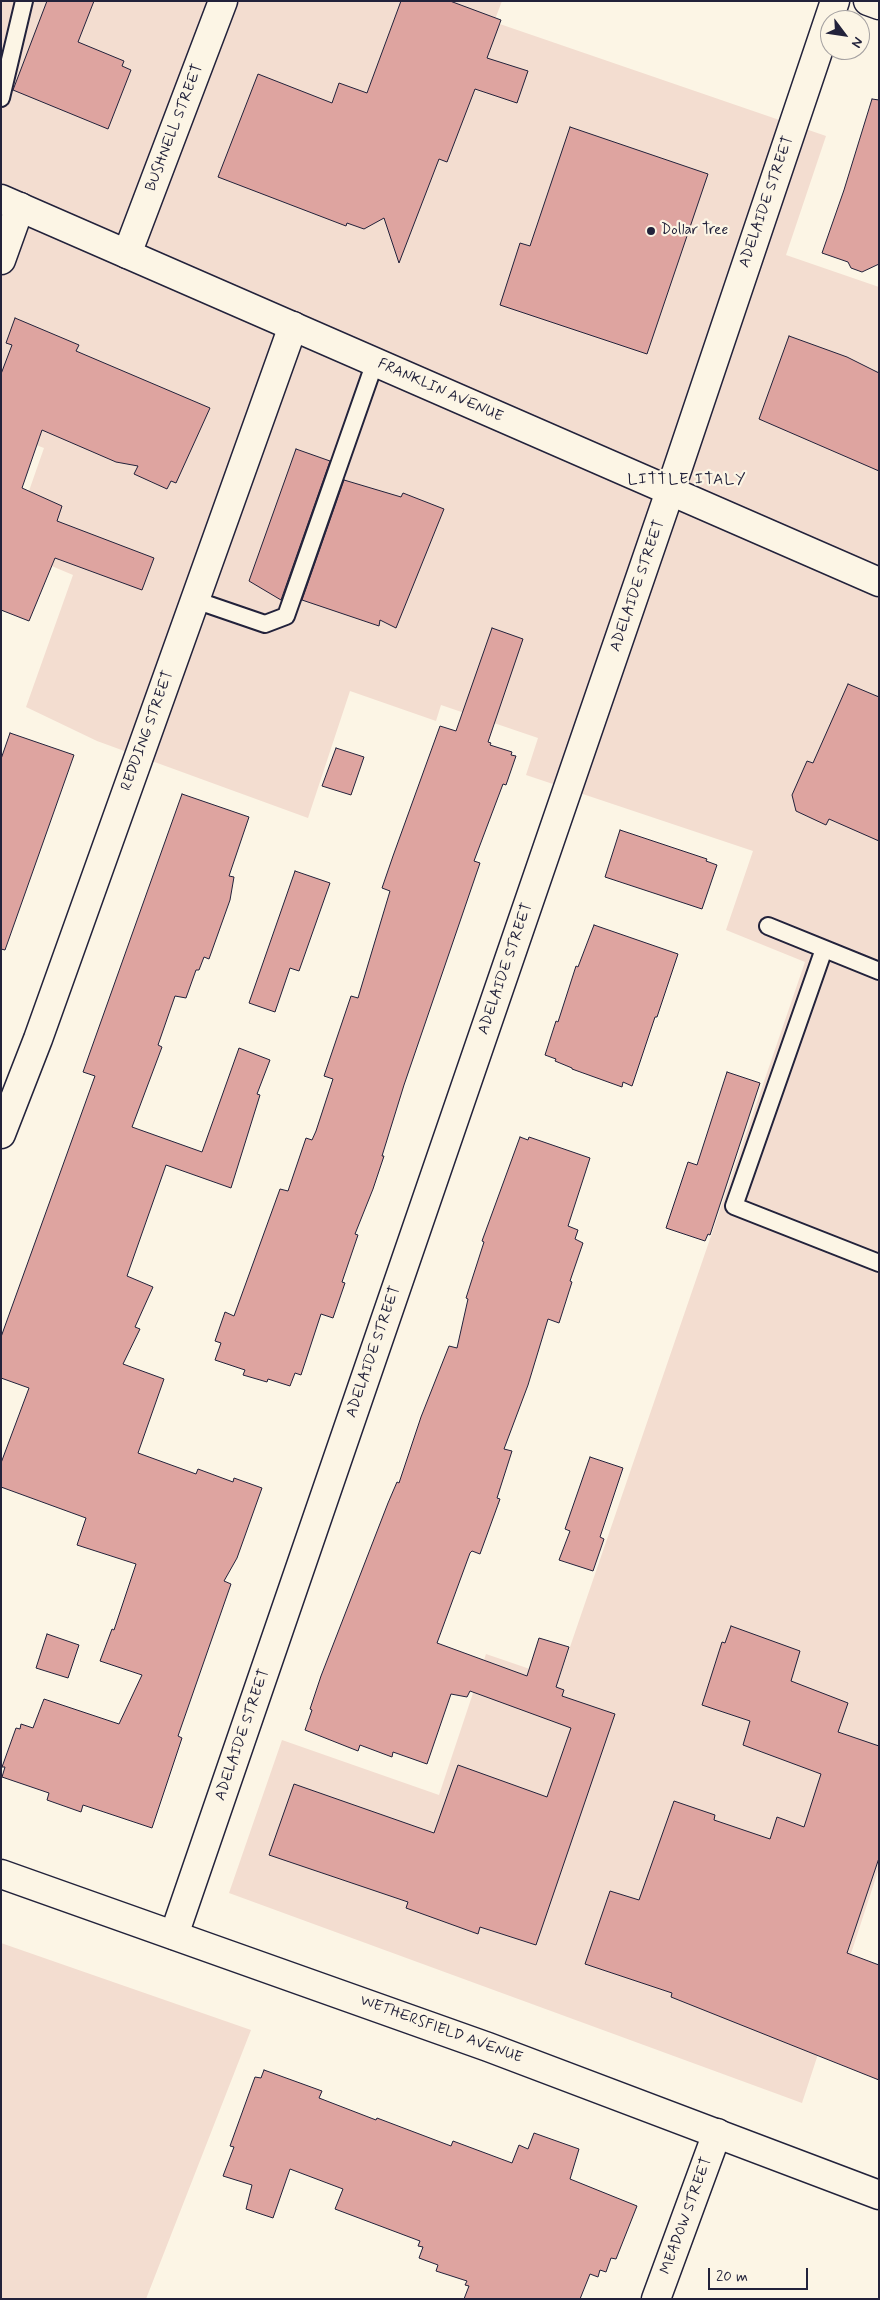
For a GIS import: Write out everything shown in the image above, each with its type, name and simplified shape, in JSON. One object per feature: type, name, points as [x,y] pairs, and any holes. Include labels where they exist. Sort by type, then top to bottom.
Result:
[{"type":"street","name":"BUSHNELL STREET","points":[[128,254],[223,1]]},
{"type":"street","name":"ADELAIDE STREET","points":[[174,1935],[670,491],[835,1]]},
{"type":"street","points":[[868,1],[879,5]]},
{"type":"street","name":"FRANKLIN AVENUE","points":[[11,203],[879,582]]},
{"type":"street","points":[[1,260],[11,203]]},
{"type":"street","name":"REDDING STREET","points":[[1,1134],[38,1039],[293,326]]},
{"type":"street","name":"WETHERSFIELD AVENUE","points":[[1,1874],[435,2028],[879,2195]]},
{"type":"street","name":"MEADOW STREET","points":[[656,2299],[717,2133]]},
{"type":"lane","points":[[1,98],[24,1]]},
{"type":"lane","points":[[195,600],[265,624],[286,616],[374,362]]},
{"type":"lane","points":[[768,926],[879,971]]},
{"type":"lane","points":[[824,949],[734,1206],[879,1263]]},
{"type":"shaded area","points":[[1,1],[502,1],[494,22],[826,136],[786,255],[879,287],[879,1868],[802,2103],[229,1893],[282,1740],[439,1795],[486,1654],[559,1679],[805,962],[726,930],[753,851],[526,775],[538,738],[441,705],[436,721],[350,691],[308,818],[97,741],[26,707],[73,575],[9,548],[44,448],[1,432]]},
{"type":"shaded area","points":[[1,1943],[251,2030],[146,2299],[1,2299]]},
{"type":"building","points":[[47,1],[94,1],[78,42],[124,61],[122,66],[131,70],[108,129],[13,90]]},
{"type":"building","points":[[401,1],[450,1],[501,20],[487,58],[528,71],[517,103],[475,89],[447,162],[439,159],[399,263],[384,218],[364,229],[347,223],[346,226],[218,177],[258,74],[332,103],[339,83],[367,93]]},
{"type":"building","points":[[872,99],[879,100],[879,264],[862,272],[851,268],[848,262],[822,253]]},
{"type":"building","points":[[570,127],[708,174],[647,354],[500,305],[520,243],[530,246]]},
{"type":"building","points":[[15,318],[79,345],[76,351],[210,408],[176,483],[171,481],[167,489],[134,474],[138,466],[116,462],[42,430],[22,488],[62,506],[57,521],[154,558],[142,590],[55,558],[29,621],[1,610],[1,374],[12,345],[6,343]]},
{"type":"building","points":[[789,336],[847,357],[879,373],[879,471],[759,419]]},
{"type":"building","points":[[296,449],[330,461],[281,600],[249,581]]},
{"type":"building","points":[[344,480],[401,497],[403,493],[444,509],[396,628],[380,620],[379,626],[302,600]]},
{"type":"building","points":[[492,628],[523,639],[488,742],[491,743],[490,745],[512,752],[511,755],[516,756],[506,785],[503,784],[474,861],[480,863],[404,1085],[373,1189],[355,1234],[358,1235],[342,1282],[345,1283],[333,1318],[321,1314],[301,1375],[295,1373],[290,1386],[268,1379],[267,1382],[243,1375],[245,1370],[215,1360],[221,1343],[215,1341],[225,1312],[234,1316],[280,1189],[288,1191],[306,1138],[312,1140],[316,1131],[333,1079],[324,1076],[351,996],[358,998],[390,891],[382,888],[393,856],[440,726],[456,731]]},
{"type":"building","points":[[848,684],[879,697],[879,841],[829,819],[826,825],[796,811],[792,795],[807,761],[813,763]]},
{"type":"building","points":[[10,733],[74,755],[5,950],[1,949],[1,759]]},
{"type":"building","points":[[336,748],[364,757],[351,795],[322,786]]},
{"type":"building","points":[[182,794],[249,817],[229,876],[234,877],[230,900],[209,959],[204,957],[199,970],[196,970],[186,998],[175,996],[158,1045],[162,1047],[132,1127],[202,1152],[239,1048],[270,1060],[257,1094],[260,1095],[231,1188],[166,1165],[127,1276],[153,1287],[135,1327],[140,1329],[123,1364],[164,1379],[138,1453],[196,1474],[198,1469],[233,1482],[234,1478],[262,1488],[237,1558],[224,1581],[231,1584],[178,1736],[182,1738],[152,1828],[83,1805],[81,1812],[47,1800],[49,1793],[2,1777],[5,1767],[2,1767],[16,1728],[20,1729],[21,1724],[33,1728],[44,1699],[119,1724],[142,1675],[100,1661],[112,1629],[114,1630],[136,1564],[77,1545],[86,1518],[1,1487],[1,1463],[29,1388],[1,1378],[1,1337],[95,1076],[83,1072]]},
{"type":"building","points":[[620,830],[707,859],[706,861],[717,865],[702,909],[605,877]]},
{"type":"building","points":[[295,871],[330,883],[299,971],[290,968],[275,1012],[249,1003]]},
{"type":"building","points":[[594,925],[678,954],[632,1086],[623,1082],[622,1087],[572,1069],[555,1061],[556,1059],[545,1055],[576,966],[578,967]]},
{"type":"building","points":[[727,1072],[760,1083],[710,1235],[708,1234],[705,1241],[666,1228],[688,1162],[697,1165]]},
{"type":"building","points":[[520,1137],[528,1140],[529,1137],[590,1158],[568,1226],[578,1230],[575,1239],[583,1243],[570,1281],[572,1282],[559,1323],[548,1319],[528,1385],[504,1449],[512,1451],[497,1498],[500,1499],[480,1554],[472,1551],[470,1553],[437,1643],[527,1676],[539,1638],[569,1647],[556,1687],[564,1690],[562,1696],[615,1714],[536,1945],[480,1927],[478,1934],[406,1908],[408,1902],[269,1855],[294,1784],[434,1833],[458,1765],[547,1797],[571,1728],[470,1691],[467,1697],[451,1694],[427,1764],[393,1752],[392,1757],[360,1745],[358,1751],[305,1730],[321,1676],[388,1503],[397,1482],[399,1483],[421,1417],[449,1346],[457,1348],[468,1299],[466,1298],[484,1242],[482,1241]]},
{"type":"building","points":[[590,1457],[623,1468],[600,1537],[604,1539],[593,1571],[559,1560],[570,1531],[565,1529]]},
{"type":"building","points":[[731,1626],[800,1651],[791,1681],[848,1703],[838,1732],[879,1746],[879,1858],[847,1953],[879,1965],[879,2080],[671,1997],[672,1993],[585,1964],[610,1891],[639,1900],[674,1801],[715,1815],[714,1820],[770,1839],[777,1817],[804,1827],[821,1774],[743,1745],[750,1721],[702,1705],[722,1642],[725,1643]]},
{"type":"building","points":[[47,1634],[79,1645],[68,1678],[36,1668]]},
{"type":"building","points":[[264,2070],[322,2091],[319,2098],[376,2120],[377,2118],[451,2146],[453,2141],[512,2163],[519,2145],[528,2149],[534,2133],[579,2149],[570,2179],[637,2206],[616,2259],[611,2258],[606,2272],[600,2270],[598,2277],[590,2274],[580,2299],[464,2299],[469,2286],[465,2285],[467,2281],[436,2271],[438,2265],[419,2258],[423,2247],[418,2246],[420,2241],[335,2209],[343,2189],[290,2169],[273,2218],[246,2209],[252,2185],[223,2176],[234,2147],[230,2146],[255,2077],[261,2078]]},
{"type":"place","name":"Dollar Tree","points":[[651,231]]},
{"type":"district","name":"LITTLE ITALY","points":[[687,481]]}]
